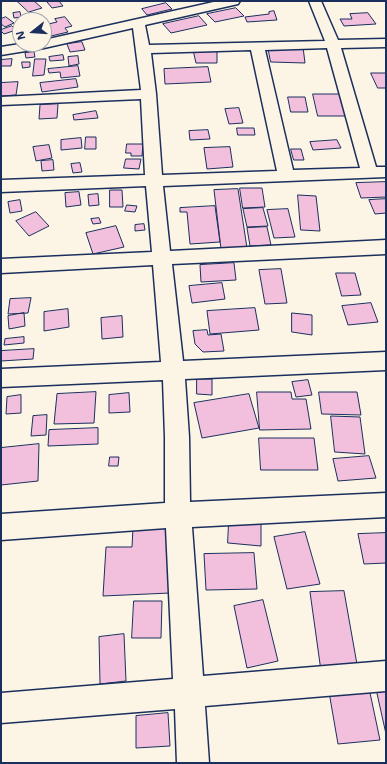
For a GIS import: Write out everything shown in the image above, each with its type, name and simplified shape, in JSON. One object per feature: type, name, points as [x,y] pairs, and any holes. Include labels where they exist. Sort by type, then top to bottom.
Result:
[{"type":"street","points":[[52,42],[234,1]]},
{"type":"street","points":[[1,186],[154,181],[286,174],[378,172],[333,45],[315,1]]},
{"type":"street","points":[[138,22],[143,49],[148,94],[154,181],[173,370],[177,437],[178,515],[193,763]]},
{"type":"street","points":[[143,49],[386,43]]},
{"type":"street","points":[[257,46],[286,174]]},
{"type":"street","points":[[1,51],[12,49]]},
{"type":"street","points":[[1,100],[148,94]]},
{"type":"street","points":[[1,266],[386,247]]},
{"type":"street","points":[[1,378],[386,361]]},
{"type":"street","points":[[1,527],[178,515],[386,505]]},
{"type":"street","points":[[1,708],[386,676]]},
{"type":"building","points":[[17,1],[34,1],[42,8],[29,12]]},
{"type":"building","points":[[59,1],[63,6],[52,8],[47,2]]},
{"type":"building","points":[[166,3],[172,9],[147,15],[142,9]]},
{"type":"building","points":[[236,8],[244,16],[215,22],[207,14]]},
{"type":"building","points":[[274,11],[277,20],[247,22],[245,17],[269,14],[269,12]]},
{"type":"building","points":[[368,13],[376,24],[344,26],[340,19],[352,19],[350,14]]},
{"type":"building","points":[[199,16],[207,25],[171,33],[163,24]]},
{"type":"building","points":[[6,17],[12,22],[12,24],[5,27],[1,24],[1,19]]},
{"type":"building","points":[[65,17],[72,26],[65,28],[68,32],[52,36],[52,23],[57,22],[55,19]]},
{"type":"building","points":[[12,26],[12,31],[4,34],[1,30]]},
{"type":"building","points":[[82,42],[85,50],[70,52],[67,44]]},
{"type":"building","points":[[268,47],[303,47],[305,63],[271,62]]},
{"type":"building","points":[[217,49],[217,63],[196,63],[193,50]]},
{"type":"building","points":[[34,52],[35,57],[26,58],[25,53]]},
{"type":"building","points":[[63,55],[64,60],[50,61],[49,57]]},
{"type":"building","points":[[78,56],[79,64],[69,66],[68,57]]},
{"type":"building","points":[[12,59],[11,66],[1,66],[1,60]]},
{"type":"building","points":[[35,59],[46,59],[44,75],[33,76]]},
{"type":"building","points":[[22,62],[30,62],[30,67],[23,68]]},
{"type":"building","points":[[78,66],[80,76],[61,78],[60,72],[49,73],[48,69]]},
{"type":"building","points":[[208,67],[211,82],[165,84],[164,69]]},
{"type":"building","points":[[371,73],[386,73],[386,88],[378,88]]},
{"type":"building","points":[[76,79],[78,87],[42,92],[40,83]]},
{"type":"building","points":[[18,82],[16,95],[1,96],[1,83]]},
{"type":"building","points":[[313,94],[345,94],[351,116],[318,116]]},
{"type":"building","points":[[288,97],[305,97],[308,112],[291,112]]},
{"type":"building","points":[[58,104],[57,118],[39,119],[40,105]]},
{"type":"building","points":[[239,108],[243,123],[229,124],[225,109]]},
{"type":"building","points":[[96,111],[98,118],[74,120],[73,115]]},
{"type":"building","points":[[237,128],[254,128],[255,135],[238,135]]},
{"type":"building","points":[[208,130],[210,139],[190,140],[189,131]]},
{"type":"building","points":[[86,137],[96,137],[96,149],[85,149]]},
{"type":"building","points":[[81,138],[82,148],[61,150],[61,140]]},
{"type":"building","points":[[337,140],[341,148],[313,150],[310,142]]},
{"type":"building","points":[[127,144],[143,144],[142,156],[131,156],[131,153],[126,153]]},
{"type":"building","points":[[49,145],[52,158],[36,161],[33,147]]},
{"type":"building","points":[[230,147],[233,167],[207,169],[204,148]]},
{"type":"building","points":[[291,149],[301,149],[304,160],[294,160]]},
{"type":"building","points":[[126,159],[141,159],[139,169],[124,168]]},
{"type":"building","points":[[53,160],[54,170],[42,171],[41,161]]},
{"type":"building","points":[[80,163],[82,172],[73,173],[71,164]]},
{"type":"building","points":[[386,182],[386,197],[361,198],[356,183]]},
{"type":"building","points":[[240,188],[262,188],[265,207],[243,208]]},
{"type":"building","points":[[238,189],[247,248],[221,249],[214,190]]},
{"type":"building","points":[[110,190],[122,190],[123,207],[110,207]]},
{"type":"building","points":[[79,192],[81,205],[66,207],[65,193]]},
{"type":"building","points":[[98,194],[99,205],[89,206],[88,195]]},
{"type":"building","points":[[298,195],[316,196],[320,231],[301,230]]},
{"type":"building","points":[[386,199],[386,213],[375,214],[369,200]]},
{"type":"building","points":[[20,200],[22,211],[10,213],[8,202]]},
{"type":"building","points":[[127,205],[137,206],[135,212],[125,211]]},
{"type":"building","points":[[215,206],[220,242],[190,244],[187,212],[180,212],[180,208]]},
{"type":"building","points":[[263,208],[268,226],[247,227],[243,209]]},
{"type":"building","points":[[288,209],[295,237],[274,238],[267,210]]},
{"type":"building","points":[[36,212],[49,226],[29,236],[16,221]]},
{"type":"building","points":[[99,218],[101,223],[93,224],[91,219]]},
{"type":"building","points":[[144,224],[145,230],[135,231],[135,225]]},
{"type":"building","points":[[116,226],[124,247],[93,254],[86,233]]},
{"type":"building","points":[[267,227],[271,245],[250,246],[247,228]]},
{"type":"building","points":[[234,263],[236,280],[201,282],[200,265]]},
{"type":"building","points":[[281,269],[287,303],[265,304],[259,270]]},
{"type":"building","points":[[336,273],[355,273],[361,295],[342,296]]},
{"type":"building","points":[[222,283],[225,299],[192,303],[189,286]]},
{"type":"building","points":[[31,298],[28,313],[8,314],[10,299]]},
{"type":"building","points":[[371,303],[378,322],[348,325],[342,306]]},
{"type":"building","points":[[255,308],[259,330],[210,334],[207,311]]},
{"type":"building","points":[[68,309],[69,327],[44,331],[44,312]]},
{"type":"building","points":[[24,313],[25,326],[9,329],[8,316]]},
{"type":"building","points":[[292,313],[312,315],[312,335],[292,332]]},
{"type":"building","points":[[122,316],[123,337],[102,339],[101,318]]},
{"type":"building","points":[[207,330],[208,335],[221,334],[224,351],[203,352],[195,344],[193,331]]},
{"type":"building","points":[[24,337],[24,343],[4,345],[5,339]]},
{"type":"building","points":[[34,349],[33,359],[1,361],[1,351]]},
{"type":"building","points":[[197,379],[212,379],[212,395],[197,394]]},
{"type":"building","points":[[308,380],[312,395],[296,397],[292,382]]},
{"type":"building","points":[[96,392],[94,423],[54,424],[57,394]]},
{"type":"building","points":[[257,392],[291,392],[292,399],[306,399],[311,429],[260,430]]},
{"type":"building","points":[[319,392],[357,392],[361,415],[322,414]]},
{"type":"building","points":[[129,393],[130,412],[109,413],[109,395]]},
{"type":"building","points":[[249,394],[259,428],[202,438],[194,403]]},
{"type":"building","points":[[21,395],[21,413],[6,414],[7,397]]},
{"type":"building","points":[[47,415],[46,435],[31,436],[33,416]]},
{"type":"building","points":[[331,416],[360,417],[365,454],[335,452]]},
{"type":"building","points":[[98,428],[98,444],[48,446],[49,430]]},
{"type":"building","points":[[259,438],[314,438],[318,470],[261,470]]},
{"type":"building","points":[[39,444],[38,481],[1,485],[1,448]]},
{"type":"building","points":[[369,456],[376,478],[338,481],[333,459]]},
{"type":"building","points":[[110,457],[119,457],[118,466],[109,466]]},
{"type":"building","points":[[229,522],[261,524],[261,546],[228,543]]},
{"type":"building","points":[[169,527],[170,593],[103,596],[106,547],[132,547],[133,528]]},
{"type":"building","points":[[305,532],[320,584],[287,589],[274,537]]},
{"type":"building","points":[[386,533],[386,563],[364,564],[358,534]]},
{"type":"building","points":[[254,553],[257,589],[206,590],[204,554]]},
{"type":"building","points":[[344,591],[358,670],[321,671],[310,592]]},
{"type":"building","points":[[263,600],[278,661],[247,668],[234,606]]},
{"type":"building","points":[[134,601],[162,601],[161,638],[132,638]]},
{"type":"building","points":[[124,634],[126,681],[100,684],[99,637]]},
{"type":"building","points":[[369,688],[380,740],[338,744],[329,692]]},
{"type":"building","points":[[386,688],[386,734],[376,689]]},
{"type":"building","points":[[168,713],[170,746],[136,748],[136,716]]}]
